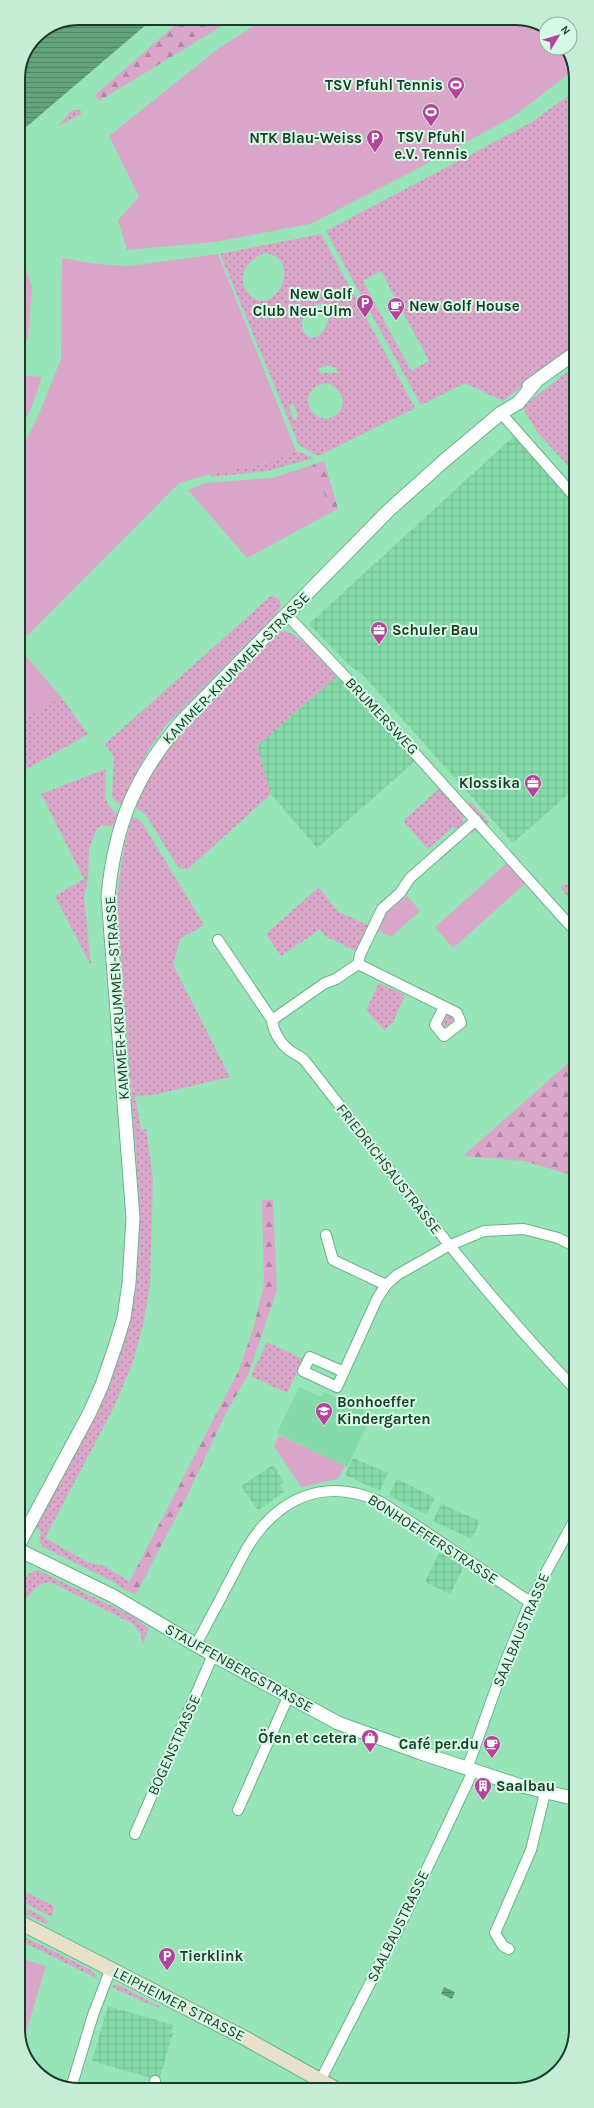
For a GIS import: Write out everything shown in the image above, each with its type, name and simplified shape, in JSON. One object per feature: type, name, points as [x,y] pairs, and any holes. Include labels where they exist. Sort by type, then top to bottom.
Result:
[{"type":"main road","name":"LEIPHEIMER STRASSE","points":[[25,1925],[244,2037],[315,2083]]},
{"type":"street","name":"KAMMER-KRUMMEN-STRASSE","points":[[25,1533],[100,1390],[124,1318],[132,1249],[133,1218],[108,896],[111,866],[119,830],[140,780],[163,744],[202,700],[390,510],[445,460],[501,413],[512,396],[535,383],[569,358]]},
{"type":"street","points":[[501,413],[569,490]]},
{"type":"street","name":"BRUMERSWEG","points":[[286,614],[357,689],[569,924]]},
{"type":"street","points":[[272,1020],[325,983],[336,979],[358,964],[360,955],[382,909],[400,893],[410,878],[476,820]]},
{"type":"street","name":"FRIEDRICHSAUSTRASSE","points":[[218,940],[272,1020],[273,1029],[285,1045],[289,1050],[301,1056],[306,1061],[448,1246],[545,1359],[569,1383]]},
{"type":"street","points":[[358,964],[444,1006]]},
{"type":"street","points":[[344,1372],[377,1299],[386,1285],[397,1275],[448,1246],[484,1231],[524,1229],[558,1238],[569,1244]]},
{"type":"street","points":[[326,1235],[333,1260],[386,1285]]},
{"type":"street","name":"BONHOEFFERSTRASSE","points":[[196,1645],[238,1566],[262,1526],[284,1507],[300,1496],[322,1492],[346,1490],[360,1493],[381,1502],[530,1602]]},
{"type":"street","name":"SAALBAUSTRASSE","points":[[319,2083],[405,1915],[470,1770],[506,1660],[530,1602],[569,1530]]},
{"type":"street","name":"STAUFFENBERGSTRASSE","points":[[25,1553],[113,1596],[213,1656],[336,1722],[363,1733],[470,1770],[545,1793],[569,1798]]},
{"type":"street","name":"BOGENSTRASSE","points":[[135,1834],[213,1656]]},
{"type":"street","points":[[238,1810],[288,1697]]},
{"type":"street","points":[[509,1949],[503,1946],[495,1933],[530,1850],[545,1793]]},
{"type":"street","points":[[73,2083],[93,2015],[111,1968]]},
{"type":"shaded area","points":[[79,25],[146,25],[25,128],[26,69],[34,49],[49,34],[69,26]]},
{"type":"shaded area","points":[[514,436],[569,497],[569,793],[513,843],[363,675],[349,665],[309,624]]},
{"type":"shaded area","points":[[337,676],[416,760],[317,848],[271,794],[257,746]]},
{"type":"shaded area","name":"Bonhoeffer Kindergarten","points":[[299,1387],[321,1397],[324,1392],[372,1415],[347,1467],[277,1433]]},
{"type":"shaded area","points":[[353,1458],[388,1473],[380,1491],[345,1475]]},
{"type":"shaded area","points":[[273,1465],[284,1482],[280,1485],[284,1492],[258,1510],[241,1486]]},
{"type":"shaded area","points":[[397,1479],[435,1498],[426,1515],[389,1495]]},
{"type":"shaded area","points":[[441,1504],[480,1521],[472,1539],[433,1521]]},
{"type":"shaded area","points":[[441,1549],[465,1564],[450,1594],[425,1582]]},
{"type":"shaded area","points":[[444,1987],[455,1992],[452,1999],[441,1994]]},
{"type":"shaded area","points":[[108,2006],[173,2025],[170,2033],[173,2033],[159,2080],[92,2061]]},
{"type":"green space","points":[[175,25],[224,25],[99,101],[95,95]]},
{"type":"green space","points":[[255,25],[518,25],[538,30],[538,56],[564,56],[568,69],[569,74],[514,116],[415,170],[310,224],[215,242],[127,250],[118,220],[139,197],[109,136],[219,48]]},
{"type":"green space","name":"New Golf Club Neu-Ulm","points":[[569,95],[569,350],[503,401],[465,383],[421,405],[326,231],[532,122]],"holes":[[[381,271],[429,361],[411,371],[363,281]]]},
{"type":"green space","points":[[72,110],[81,110],[81,114],[57,127]]},
{"type":"green space","name":"New Golf Club Neu-Ulm","points":[[321,234],[415,408],[318,456],[299,445],[220,254]],"holes":[[[265,253],[277,257],[283,265],[284,275],[282,285],[276,294],[268,300],[259,301],[250,295],[245,289],[243,283],[245,270],[248,265]],[[322,303],[329,314],[325,329],[317,337],[313,338],[303,331],[302,325],[306,314],[316,305]],[[327,365],[336,368],[339,373],[320,373],[318,369]],[[328,383],[339,392],[343,400],[343,404],[338,413],[330,418],[322,418],[315,414],[310,408],[308,400],[310,393],[316,387]],[[291,404],[294,405],[298,416],[296,420],[293,419],[289,407]]]},
{"type":"green space","points":[[218,254],[296,451],[264,464],[210,474],[179,483],[25,638],[25,443],[39,414],[61,359],[62,258],[97,264],[129,266]]},
{"type":"green space","points":[[25,266],[32,287],[28,338],[25,340]]},
{"type":"green space","points":[[569,371],[569,467],[538,433],[522,407]]},
{"type":"green space","points":[[25,376],[42,377],[31,408],[25,420]]},
{"type":"green space","points":[[296,451],[314,458],[267,471],[211,477],[210,474],[264,464]]},
{"type":"green space","points":[[324,461],[338,509],[332,512],[312,465]]},
{"type":"green space","points":[[312,465],[332,512],[247,558],[188,490],[205,483],[272,478]]},
{"type":"green space","points":[[272,595],[279,600],[281,605],[276,615],[165,726],[149,749],[130,784],[121,805],[115,801],[112,796],[114,757],[105,744]]},
{"type":"green space","points":[[283,631],[290,633],[305,642],[337,676],[257,746],[271,794],[188,869],[181,869],[176,864],[146,815],[133,806],[159,759],[181,730],[220,688],[275,634]]},
{"type":"green space","points":[[25,655],[61,697],[25,719]]},
{"type":"green space","points":[[61,697],[88,734],[25,770],[25,719]]},
{"type":"green space","points":[[106,769],[105,797],[109,806],[117,814],[113,827],[102,825],[96,830],[89,849],[88,879],[84,897],[91,966],[55,896],[84,879],[41,794]]},
{"type":"green space","points":[[440,788],[459,808],[463,819],[462,824],[457,830],[453,827],[428,849],[403,821]]},
{"type":"green space","points":[[471,802],[489,822],[487,824],[468,804]]},
{"type":"green space","points":[[132,817],[139,819],[144,826],[204,925],[180,939],[173,965],[230,1077],[153,1095],[135,1096],[141,1129],[146,1129],[153,1180],[150,1283],[144,1321],[133,1362],[113,1409],[45,1538],[87,1562],[104,1566],[129,1581],[125,1590],[112,1581],[43,1547],[39,1541],[41,1531],[36,1528],[101,1399],[122,1345],[134,1300],[139,1249],[138,1181],[117,906],[122,861]]},
{"type":"green space","points":[[476,830],[480,832],[470,833],[439,861],[437,859],[469,831]]},
{"type":"green space","points":[[507,863],[525,884],[453,948],[435,927]]},
{"type":"green space","points":[[569,884],[569,899],[560,886]]},
{"type":"green space","points":[[319,887],[338,912],[368,925],[356,951],[325,936],[320,929],[281,956],[266,934]]},
{"type":"green space","points":[[407,896],[420,911],[391,937],[376,930],[383,913],[400,898],[403,899]]},
{"type":"green space","points":[[379,983],[405,995],[393,1022],[384,1030],[366,1010]]},
{"type":"green space","points":[[447,1015],[453,1015],[455,1019],[444,1029],[441,1028],[444,1017]]},
{"type":"green space","points":[[569,1062],[569,1174],[524,1161],[463,1156]]},
{"type":"green space","points":[[262,1200],[273,1200],[277,1290],[248,1375],[226,1413],[187,1496],[136,1594],[125,1590],[239,1370],[253,1329],[264,1284]]},
{"type":"green space","points":[[267,1342],[303,1359],[287,1393],[251,1376]]},
{"type":"green space","points":[[279,1435],[345,1466],[338,1479],[301,1487],[274,1446]]},
{"type":"green space","points":[[38,1570],[134,1617],[148,1628],[143,1645],[141,1635],[133,1624],[51,1582],[36,1588],[25,1602],[25,1579],[32,1572]]},
{"type":"green space","points":[[25,1892],[54,1906],[52,1917],[25,1903]]},
{"type":"green space","points":[[25,1908],[42,1916],[49,1923],[46,1924],[25,1914]]},
{"type":"green space","points":[[25,1937],[91,1970],[98,1979],[25,1943]]},
{"type":"green space","points":[[25,1960],[46,1966],[25,2034]]},
{"type":"green space","points":[[119,1985],[162,2008],[156,2007],[111,1987]]},
{"type":"place","name":"TSV Pfuhl Tennis","points":[[456,100]]},
{"type":"place","name":"TSV Pfuhl e.V. Tennis","points":[[431,127]]},
{"type":"place","name":"NTK Blau-Weiss","points":[[375,153]]},
{"type":"place","name":"New Golf Club Neu-Ulm","points":[[365,318]]},
{"type":"place","name":"New Golf House","points":[[396,321]]},
{"type":"place","name":"Schuler Bau","points":[[379,645]]},
{"type":"place","name":"Klossika","points":[[533,798]]},
{"type":"place","name":"Bonhoeffer Kindergarten","points":[[324,1426]]},
{"type":"place","name":"Öfen et cetera","points":[[370,1753]]},
{"type":"place","name":"Café per.du","points":[[492,1759]]},
{"type":"place","name":"Saalbau","points":[[483,1801]]},
{"type":"place","name":"Tierklink","points":[[167,1971]]}]
